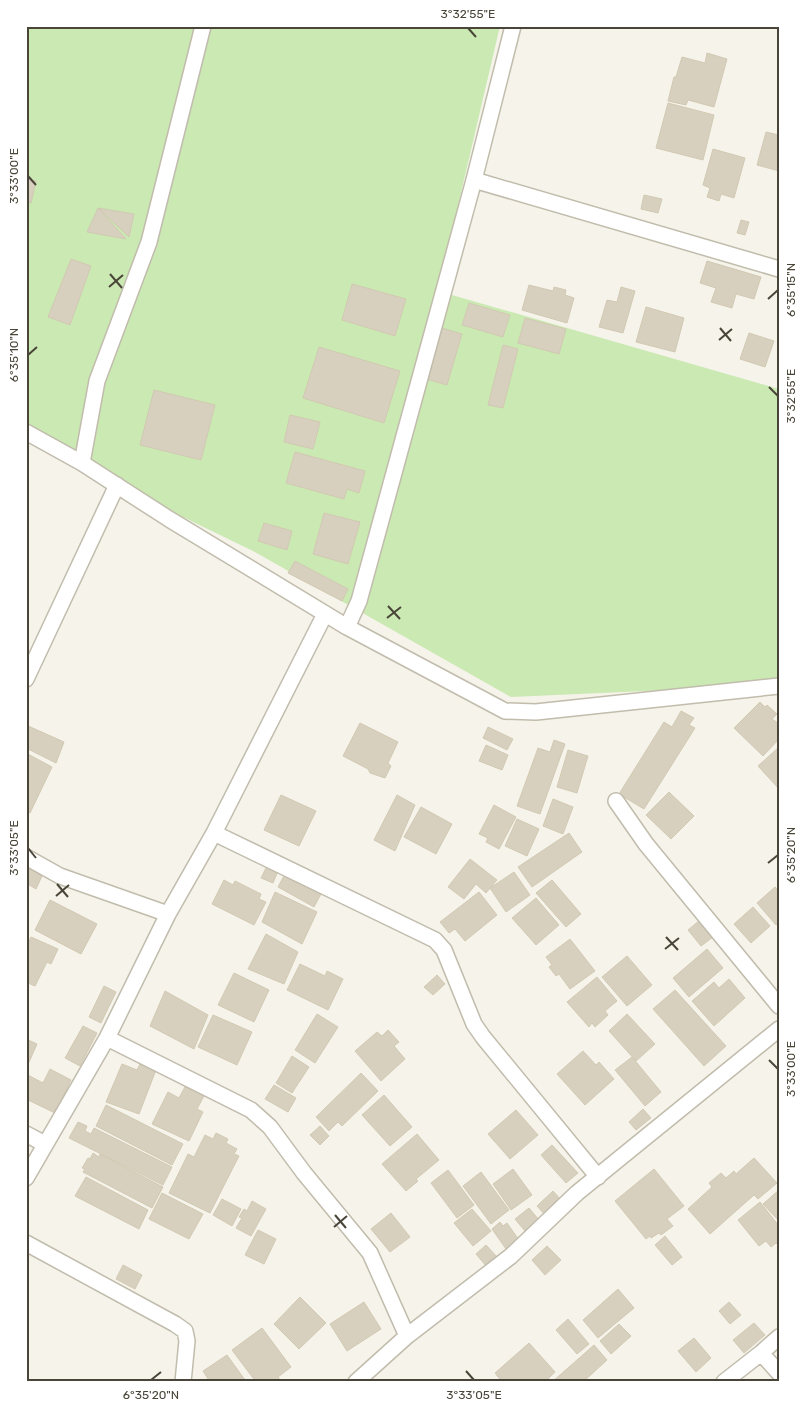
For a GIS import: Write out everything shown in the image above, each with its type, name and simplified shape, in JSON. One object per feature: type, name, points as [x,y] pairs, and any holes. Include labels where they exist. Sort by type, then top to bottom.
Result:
[{"type":"street","points":[[82,463],[97,381],[149,242],[203,26]]},
{"type":"street","points":[[346,627],[359,601],[474,180],[513,26]]},
{"type":"street","points":[[474,180],[779,268]]},
{"type":"street","points":[[26,432],[82,463],[346,627],[505,711],[562,709],[779,686]]},
{"type":"street","points":[[26,678],[117,485]]},
{"type":"street","points":[[26,1178],[106,1038],[168,914],[214,833],[325,614]]},
{"type":"street","points":[[616,801],[646,844],[779,1006]]},
{"type":"street","points":[[214,833],[405,924],[440,944],[474,1024],[598,1177]]},
{"type":"street","points":[[26,857],[60,876],[168,914]]},
{"type":"street","points":[[356,1382],[407,1336],[511,1256],[577,1193],[779,1029]]},
{"type":"street","points":[[106,1038],[251,1110],[270,1127],[304,1174],[370,1253],[407,1336]]},
{"type":"street","points":[[26,1134],[45,1144]]},
{"type":"street","points":[[26,1243],[176,1324],[185,1331],[187,1341],[182,1382]]},
{"type":"street","points":[[724,1382],[779,1337]]},
{"type":"street","points":[[761,1353],[779,1373]]},
{"type":"green space","points":[[26,26],[500,26],[438,291],[779,389],[779,685],[511,697],[253,551],[117,485],[26,432]]},
{"type":"building","points":[[707,53],[727,59],[714,107],[688,100],[686,105],[668,101],[674,77],[676,77],[682,57],[705,63]]},
{"type":"building","points":[[668,103],[714,115],[703,160],[656,148]]},
{"type":"building","points":[[766,132],[779,135],[779,171],[757,165]]},
{"type":"building","points":[[713,149],[745,158],[734,198],[721,194],[719,201],[707,197],[710,188],[703,185]]},
{"type":"building","points":[[26,179],[36,181],[31,203],[26,202]]},
{"type":"building","points":[[644,195],[662,199],[658,213],[641,209]]},
{"type":"building","points":[[98,208],[126,239],[87,232]]},
{"type":"building","points":[[98,208],[134,214],[129,237]]},
{"type":"building","points":[[741,220],[749,222],[745,235],[737,233]]},
{"type":"building","points":[[71,259],[91,266],[70,325],[48,317]]},
{"type":"building","points":[[707,261],[761,277],[754,299],[736,294],[732,308],[711,302],[716,288],[700,283]]},
{"type":"building","points":[[352,284],[406,299],[395,336],[342,320]]},
{"type":"building","points":[[529,285],[553,291],[554,287],[566,290],[565,295],[574,298],[567,323],[522,310]]},
{"type":"building","points":[[621,287],[635,291],[623,333],[599,327],[607,300],[617,302]]},
{"type":"building","points":[[469,303],[510,315],[503,337],[462,325]]},
{"type":"building","points":[[646,307],[684,318],[675,352],[636,342]]},
{"type":"building","points":[[525,318],[566,329],[559,354],[518,343]]},
{"type":"building","points":[[442,328],[462,334],[447,385],[426,379]]},
{"type":"building","points":[[749,333],[774,341],[765,367],[740,359]]},
{"type":"building","points":[[503,345],[518,349],[503,408],[488,405]]},
{"type":"building","points":[[319,347],[400,371],[384,423],[303,398]]},
{"type":"building","points":[[154,390],[215,405],[201,460],[140,445]]},
{"type":"building","points":[[290,415],[320,422],[313,449],[284,442]]},
{"type":"building","points":[[295,452],[365,471],[359,493],[347,489],[344,499],[286,483]]},
{"type":"building","points":[[324,513],[360,522],[348,564],[313,554]]},
{"type":"building","points":[[264,523],[292,531],[287,550],[258,541]]},
{"type":"building","points":[[295,561],[348,589],[342,601],[288,573]]},
{"type":"building","points":[[760,702],[765,707],[767,705],[777,714],[772,719],[779,722],[779,739],[763,756],[734,728]]},
{"type":"building","points":[[681,711],[694,718],[689,725],[695,728],[644,809],[619,794],[664,722],[672,727]]},
{"type":"building","points":[[360,723],[398,742],[388,763],[391,766],[385,778],[370,773],[368,769],[343,756]]},
{"type":"building","points":[[26,725],[64,742],[56,763],[26,748]]},
{"type":"building","points":[[488,727],[513,739],[507,750],[483,738]]},
{"type":"building","points":[[554,740],[565,744],[540,814],[517,806],[538,748],[550,752]]},
{"type":"building","points":[[486,745],[508,755],[502,770],[479,761]]},
{"type":"building","points":[[779,747],[779,789],[758,766]]},
{"type":"building","points":[[568,750],[588,756],[577,793],[557,787]]},
{"type":"building","points":[[26,753],[52,767],[30,813],[26,811]]},
{"type":"building","points":[[669,792],[694,816],[671,839],[646,815]]},
{"type":"building","points":[[281,795],[316,811],[299,846],[264,830]]},
{"type":"building","points":[[397,795],[415,805],[395,851],[374,840]]},
{"type":"building","points":[[553,799],[573,807],[563,834],[543,826]]},
{"type":"building","points":[[494,805],[516,817],[499,849],[486,842],[488,838],[479,834]]},
{"type":"building","points":[[421,807],[452,824],[436,854],[404,837]]},
{"type":"building","points":[[517,819],[539,829],[527,856],[505,846]]},
{"type":"building","points":[[569,833],[582,852],[532,887],[518,867]]},
{"type":"building","points":[[470,859],[497,880],[486,893],[476,884],[464,899],[448,887]]},
{"type":"building","points":[[267,866],[278,871],[273,883],[261,878]]},
{"type":"building","points":[[26,867],[42,876],[36,889],[26,883]]},
{"type":"building","points":[[514,872],[530,895],[506,912],[490,888]]},
{"type":"building","points":[[285,874],[321,894],[314,907],[278,887]]},
{"type":"building","points":[[224,880],[233,885],[235,881],[261,894],[259,899],[266,902],[254,925],[212,904]]},
{"type":"building","points":[[552,880],[581,914],[566,927],[536,893]]},
{"type":"building","points":[[775,887],[779,891],[779,923],[776,925],[757,903]]},
{"type":"building","points":[[275,892],[317,912],[302,944],[262,922]]},
{"type":"building","points":[[479,892],[497,915],[465,941],[455,929],[449,933],[440,922]]},
{"type":"building","points":[[536,898],[559,925],[536,945],[512,918]]},
{"type":"building","points":[[50,900],[97,924],[81,954],[35,930]]},
{"type":"building","points":[[753,907],[770,926],[751,943],[734,924]]},
{"type":"building","points":[[700,920],[713,937],[701,946],[688,930]]},
{"type":"building","points":[[266,934],[298,952],[284,984],[248,969]]},
{"type":"building","points":[[31,937],[58,949],[51,964],[47,962],[35,986],[26,982],[26,947]]},
{"type":"building","points":[[570,939],[595,971],[570,989],[559,974],[556,976],[549,967],[552,965],[546,957]]},
{"type":"building","points":[[707,949],[723,968],[689,997],[673,978]]},
{"type":"building","points":[[627,956],[652,985],[627,1006],[602,977]]},
{"type":"building","points":[[300,964],[325,976],[327,971],[343,979],[328,1010],[287,990]]},
{"type":"building","points":[[234,973],[269,990],[254,1022],[218,1005]]},
{"type":"building","points":[[437,975],[445,984],[433,995],[424,987]]},
{"type":"building","points":[[597,977],[617,1001],[605,1011],[608,1015],[595,1027],[592,1023],[589,1027],[567,1002]]},
{"type":"building","points":[[729,979],[745,998],[714,1026],[692,1001],[714,982],[719,988]]},
{"type":"building","points":[[104,986],[116,992],[101,1023],[89,1017]]},
{"type":"building","points":[[675,990],[726,1046],[704,1066],[653,1009]]},
{"type":"building","points":[[165,991],[208,1015],[194,1049],[150,1026]]},
{"type":"building","points":[[317,1014],[338,1027],[315,1063],[295,1050]]},
{"type":"building","points":[[627,1014],[655,1044],[636,1061],[609,1031]]},
{"type":"building","points":[[213,1015],[252,1032],[237,1065],[198,1047]]},
{"type":"building","points":[[83,1026],[97,1033],[80,1066],[65,1058]]},
{"type":"building","points":[[388,1030],[399,1042],[394,1046],[405,1059],[381,1081],[355,1051],[377,1032],[382,1036]]},
{"type":"building","points":[[26,1039],[37,1044],[26,1069]]},
{"type":"building","points":[[583,1051],[596,1065],[599,1062],[614,1079],[585,1105],[557,1074]]},
{"type":"building","points":[[292,1056],[309,1067],[292,1093],[276,1083]]},
{"type":"building","points":[[632,1057],[661,1092],[645,1106],[615,1070]]},
{"type":"building","points":[[122,1064],[137,1070],[140,1064],[156,1070],[139,1114],[106,1102]]},
{"type":"building","points":[[50,1069],[71,1080],[55,1113],[26,1099],[26,1074],[43,1083]]},
{"type":"building","points":[[361,1073],[378,1091],[342,1126],[338,1122],[329,1131],[316,1117]]},
{"type":"building","points":[[186,1085],[205,1094],[197,1109],[203,1112],[189,1141],[152,1124],[168,1092],[179,1098]]},
{"type":"building","points":[[274,1085],[296,1098],[288,1112],[265,1099]]},
{"type":"building","points":[[384,1095],[412,1127],[390,1146],[362,1115]]},
{"type":"building","points":[[106,1105],[183,1144],[172,1165],[96,1126]]},
{"type":"building","points":[[643,1109],[651,1118],[636,1130],[629,1122]]},
{"type":"building","points":[[516,1110],[538,1135],[510,1159],[488,1134]]},
{"type":"building","points":[[78,1122],[87,1126],[85,1131],[91,1134],[94,1128],[172,1167],[163,1185],[69,1138]]},
{"type":"building","points":[[320,1126],[329,1136],[320,1145],[310,1135]]},
{"type":"building","points":[[216,1133],[228,1139],[226,1143],[237,1149],[234,1154],[239,1156],[210,1213],[169,1193],[188,1154],[194,1157],[205,1135],[213,1139]]},
{"type":"building","points":[[417,1134],[439,1160],[416,1179],[418,1181],[406,1191],[382,1164]]},
{"type":"building","points":[[552,1145],[578,1173],[566,1183],[541,1155]]},
{"type":"building","points":[[93,1153],[99,1157],[100,1154],[163,1187],[152,1208],[83,1172],[85,1169],[82,1168]]},
{"type":"building","points":[[754,1158],[777,1183],[758,1199],[754,1195],[710,1234],[688,1209],[712,1187],[709,1183],[721,1173],[726,1178],[734,1171],[736,1174]]},
{"type":"building","points":[[513,1169],[532,1195],[511,1210],[493,1184]]},
{"type":"building","points":[[654,1169],[684,1206],[667,1219],[673,1226],[661,1235],[659,1233],[646,1239],[615,1201]]},
{"type":"building","points":[[448,1170],[474,1205],[457,1218],[431,1183]]},
{"type":"building","points":[[481,1172],[509,1210],[491,1224],[463,1186]]},
{"type":"building","points":[[86,1177],[148,1210],[139,1229],[75,1196]]},
{"type":"building","points":[[779,1190],[779,1221],[763,1204]]},
{"type":"building","points":[[553,1191],[562,1201],[546,1216],[537,1206]]},
{"type":"building","points":[[162,1193],[203,1214],[189,1239],[149,1219]]},
{"type":"building","points":[[222,1199],[241,1209],[232,1226],[213,1215]]},
{"type":"building","points":[[252,1201],[266,1209],[251,1236],[236,1228],[242,1218],[239,1217],[244,1209],[247,1211]]},
{"type":"building","points":[[760,1202],[779,1226],[779,1246],[776,1243],[771,1247],[766,1241],[759,1246],[738,1220]]},
{"type":"building","points":[[529,1208],[539,1220],[525,1231],[515,1219]]},
{"type":"building","points":[[472,1209],[491,1231],[473,1246],[454,1223]]},
{"type":"building","points":[[391,1213],[410,1237],[390,1252],[371,1229]]},
{"type":"building","points":[[500,1222],[503,1226],[507,1223],[519,1240],[506,1249],[492,1229]]},
{"type":"building","points":[[258,1230],[276,1239],[264,1264],[245,1255]]},
{"type":"building","points":[[665,1236],[682,1257],[672,1265],[655,1245]]},
{"type":"building","points":[[486,1245],[498,1258],[487,1267],[476,1254]]},
{"type":"building","points":[[547,1246],[561,1260],[545,1275],[532,1260]]},
{"type":"building","points":[[123,1265],[142,1275],[135,1289],[116,1279]]},
{"type":"building","points":[[618,1289],[634,1308],[598,1338],[583,1320]]},
{"type":"building","points":[[300,1297],[326,1323],[299,1349],[274,1324]]},
{"type":"building","points":[[364,1302],[381,1329],[347,1351],[330,1324]]},
{"type":"building","points":[[729,1302],[741,1315],[730,1324],[719,1311]]},
{"type":"building","points":[[568,1319],[589,1344],[577,1354],[556,1330]]},
{"type":"building","points":[[754,1323],[765,1335],[744,1353],[733,1340]]},
{"type":"building","points":[[619,1324],[631,1336],[611,1354],[600,1341]]},
{"type":"building","points":[[262,1328],[291,1367],[278,1377],[280,1380],[278,1382],[256,1382],[232,1350]]},
{"type":"building","points":[[694,1338],[711,1358],[696,1372],[678,1351]]},
{"type":"building","points":[[529,1343],[555,1372],[545,1382],[502,1382],[495,1373]]},
{"type":"building","points":[[594,1345],[607,1360],[583,1382],[552,1382]]},
{"type":"building","points":[[227,1355],[245,1380],[243,1382],[210,1382],[203,1371]]}]
